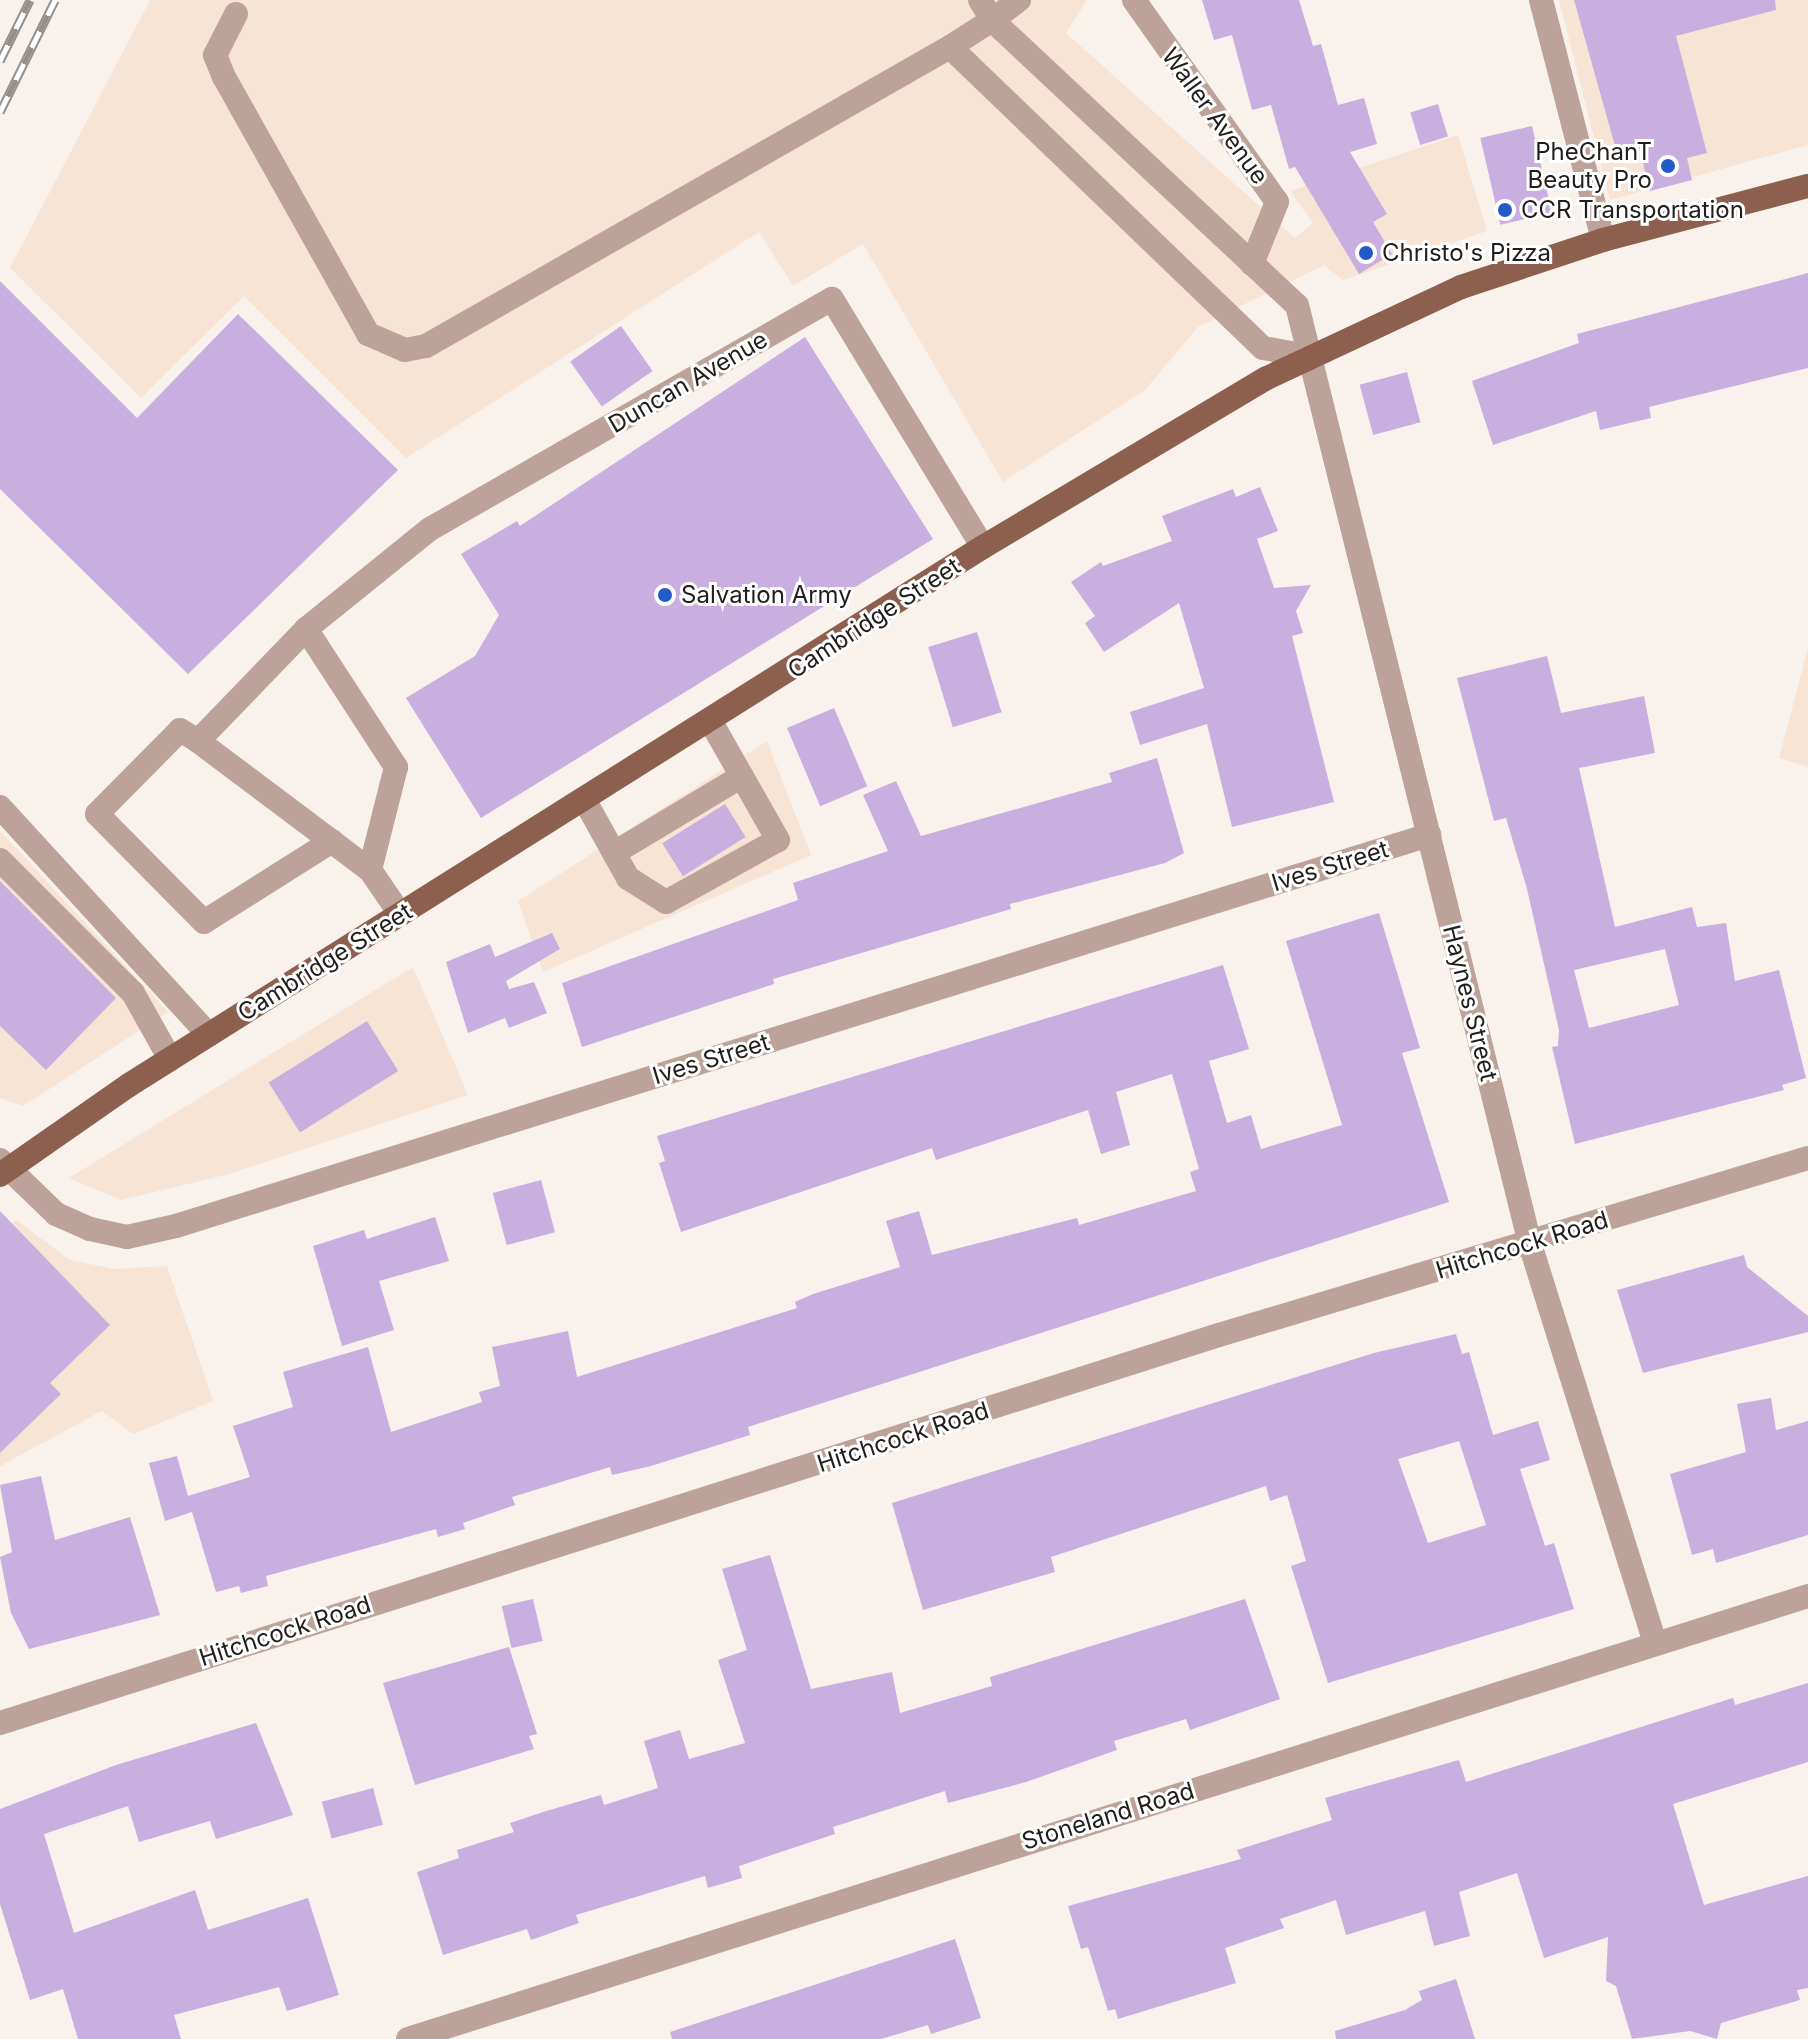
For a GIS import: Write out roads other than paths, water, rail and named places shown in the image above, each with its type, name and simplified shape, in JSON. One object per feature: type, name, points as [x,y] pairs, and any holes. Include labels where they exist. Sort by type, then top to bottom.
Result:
[{"type":"main road","name":"Cambridge Street","points":[[3,1168],[170,1059],[711,722],[983,547],[1307,356],[1461,287],[1603,240],[1808,186]]},
{"type":"street","points":[[236,14],[215,55],[224,77],[368,334],[405,350],[426,346],[950,47],[986,10],[1019,0]]},
{"type":"street","name":"Waller Avenue","points":[[1134,0],[1277,202],[1252,264]]},
{"type":"street","points":[[1541,0],[1603,240]]},
{"type":"street","points":[[950,47],[1263,348],[1307,356],[1297,305],[986,10]]},
{"type":"street","name":"Duncan Avenue","points":[[306,629],[430,529],[832,299],[983,547]]},
{"type":"street","name":"Haynes Street","points":[[1307,356],[1530,1244],[1655,1643]]},
{"type":"street","points":[[198,741],[306,629],[396,767],[370,870]]},
{"type":"street","points":[[585,801],[628,878],[666,902],[778,840],[711,722]]},
{"type":"street","points":[[332,841],[204,922],[97,814],[180,730],[198,741],[332,841],[370,870],[400,914]]},
{"type":"street","points":[[614,853],[742,776]]},
{"type":"street","points":[[0,807],[209,1035]]},
{"type":"street","name":"Ives Street","points":[[3,1168],[56,1214],[90,1229],[127,1237],[176,1226],[1429,835]]},
{"type":"street","points":[[0,860],[133,993],[170,1059]]},
{"type":"street","name":"Hitchcock Road","points":[[0,1723],[1219,1335],[1808,1158]]},
{"type":"street","name":"Stoneland Road","points":[[408,2039],[1808,1596]]},
{"type":"railway","points":[[0,61],[30,0]]},
{"type":"railway","points":[[0,112],[55,0]]},
{"type":"place","name":"PheChanT Beauty Pro","points":[[1668,166]]},
{"type":"place","name":"CCR Transportation","points":[[1505,210]]},
{"type":"place","name":"Christo's Pizza","points":[[1366,253]]},
{"type":"place","name":"Salvation Army","points":[[665,595]]}]
